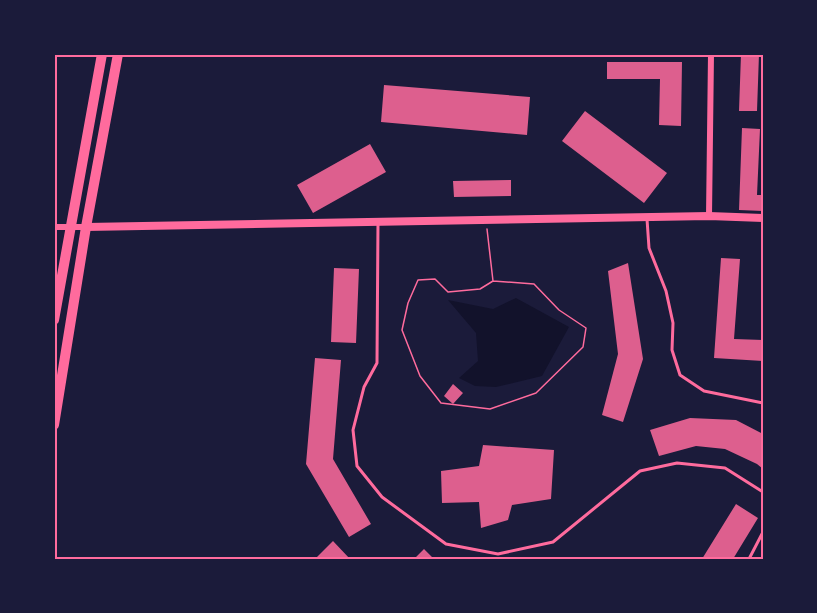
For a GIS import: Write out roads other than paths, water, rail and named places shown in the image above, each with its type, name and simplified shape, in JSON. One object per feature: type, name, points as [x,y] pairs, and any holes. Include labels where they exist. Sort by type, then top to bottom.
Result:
[{"type":"main road","points":[[54,320],[102,54]]},
{"type":"main road","points":[[54,425],[86,226],[118,54]]},
{"type":"street","points":[[709,216],[711,54]]},
{"type":"street","points":[[54,227],[709,216],[763,218]]},
{"type":"lane","points":[[647,217],[649,248],[666,291],[673,323],[672,350],[680,375],[704,391],[763,403]]},
{"type":"lane","points":[[378,221],[377,363],[364,387],[353,430],[357,466],[382,497],[446,544],[498,554],[553,542],[640,471],[677,464],[724,468],[763,492]]},
{"type":"lane","points":[[749,559],[763,532]]}]
